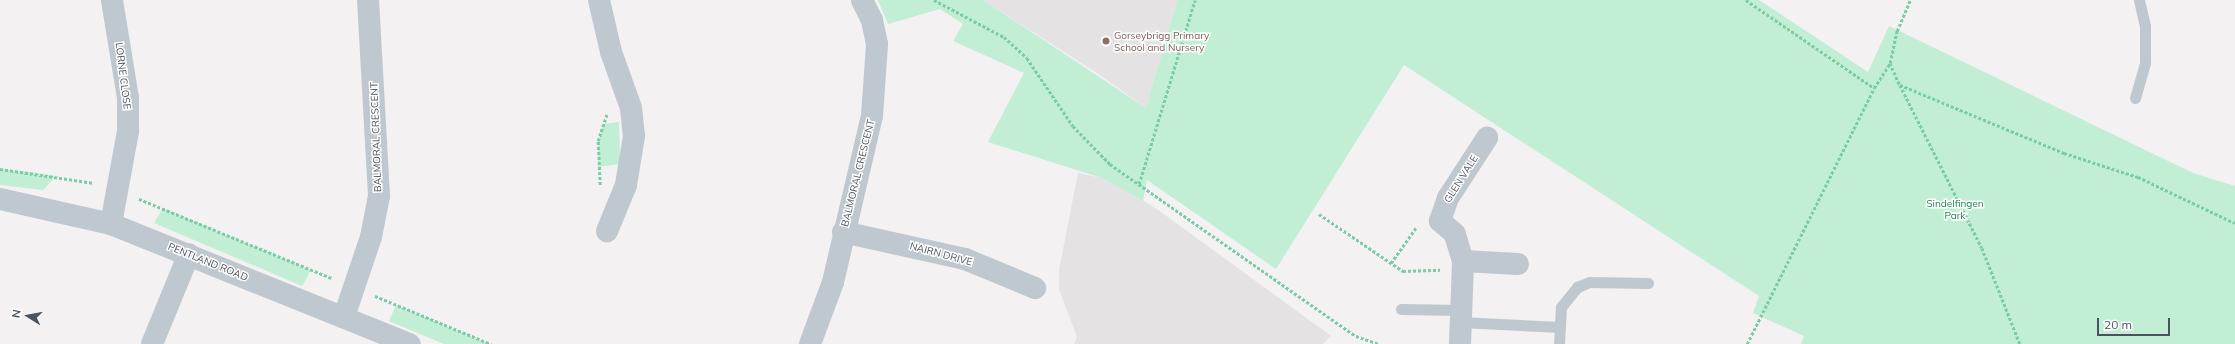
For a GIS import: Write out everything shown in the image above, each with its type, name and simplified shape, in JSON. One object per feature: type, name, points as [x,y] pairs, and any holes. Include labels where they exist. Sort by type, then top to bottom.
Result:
[{"type":"street","name":"LORNE CLOSE","points":[[111,224],[119,191],[128,131],[128,98],[112,0]]},
{"type":"street","name":"BALMORAL CRESCENT","points":[[344,317],[355,288],[379,196],[368,0]]},
{"type":"street","points":[[599,0],[611,52],[624,83],[632,108],[632,160],[607,231]]},
{"type":"street","name":"BALMORAL CRESCENT","points":[[810,344],[833,282],[843,232],[872,116],[877,75],[872,20],[862,0]]},
{"type":"street","name":"GLEN VALE","points":[[1460,344],[1462,265],[1455,234],[1440,221],[1441,213],[1487,138]]},
{"type":"street","name":"PENTLAND ROAD","points":[[0,199],[111,224],[189,254],[410,344]]},
{"type":"street","name":"NAIRN DRIVE","points":[[843,232],[965,259],[1035,288]]},
{"type":"street","points":[[152,344],[189,254]]},
{"type":"street","points":[[1462,265],[1518,264]]},
{"type":"lane","points":[[2135,98],[2145,62],[2145,26],[2139,0]]},
{"type":"lane","points":[[1559,344],[1561,307],[1577,287],[1590,282],[1648,283]]},
{"type":"lane","points":[[1401,309],[1560,327]]},
{"type":"path","points":[[934,0],[1004,37],[1027,58],[1073,126],[1110,164],[1356,336],[1378,344]]},
{"type":"path","points":[[1139,184],[1195,0]]},
{"type":"path","points":[[1746,0],[1874,88]]},
{"type":"path","points":[[1747,344],[1874,88],[1890,63],[1896,30],[1910,0]]},
{"type":"path","points":[[1890,63],[1982,248],[2020,344]]},
{"type":"path","points":[[601,193],[598,141],[610,108],[624,83]]},
{"type":"path","points":[[1900,85],[2064,152],[2138,177],[2235,223]]},
{"type":"path","points":[[0,169],[89,182],[119,191],[491,344]]},
{"type":"path","points":[[1391,263],[1428,210],[1441,213]]},
{"type":"path","points":[[1319,214],[1403,271],[1462,265]]},
{"type":"shaded area","name":"Gorseybrigg Primary School and Nursery","points":[[983,0],[1177,0],[1146,108],[1100,75]]},
{"type":"shaded area","points":[[1078,173],[1102,178],[1154,207],[1331,336],[1323,344],[1074,344],[1077,337],[1059,289],[1059,270]]},
{"type":"green space","name":"Sindelfingen Park","points":[[878,0],[983,0],[1146,108],[1177,0],[1759,0],[1868,72],[1889,26],[2193,173],[2235,186],[2235,344],[1801,344],[1804,336],[1753,313],[1759,296],[1404,65],[1276,269],[1147,180],[1143,201],[1102,178],[988,142],[1024,73],[953,41],[963,24],[940,9],[888,24]]},
{"type":"green space","points":[[619,122],[620,164],[598,167],[598,141],[603,124]]},
{"type":"green space","points":[[0,169],[56,176],[43,190],[0,185]]},
{"type":"green space","points":[[163,208],[311,270],[302,286],[154,223]]},
{"type":"green space","points":[[396,305],[490,344],[444,344],[389,321]]},
{"type":"place","name":"Gorseybrigg Primary School and Nursery","points":[[1106,41]]}]
